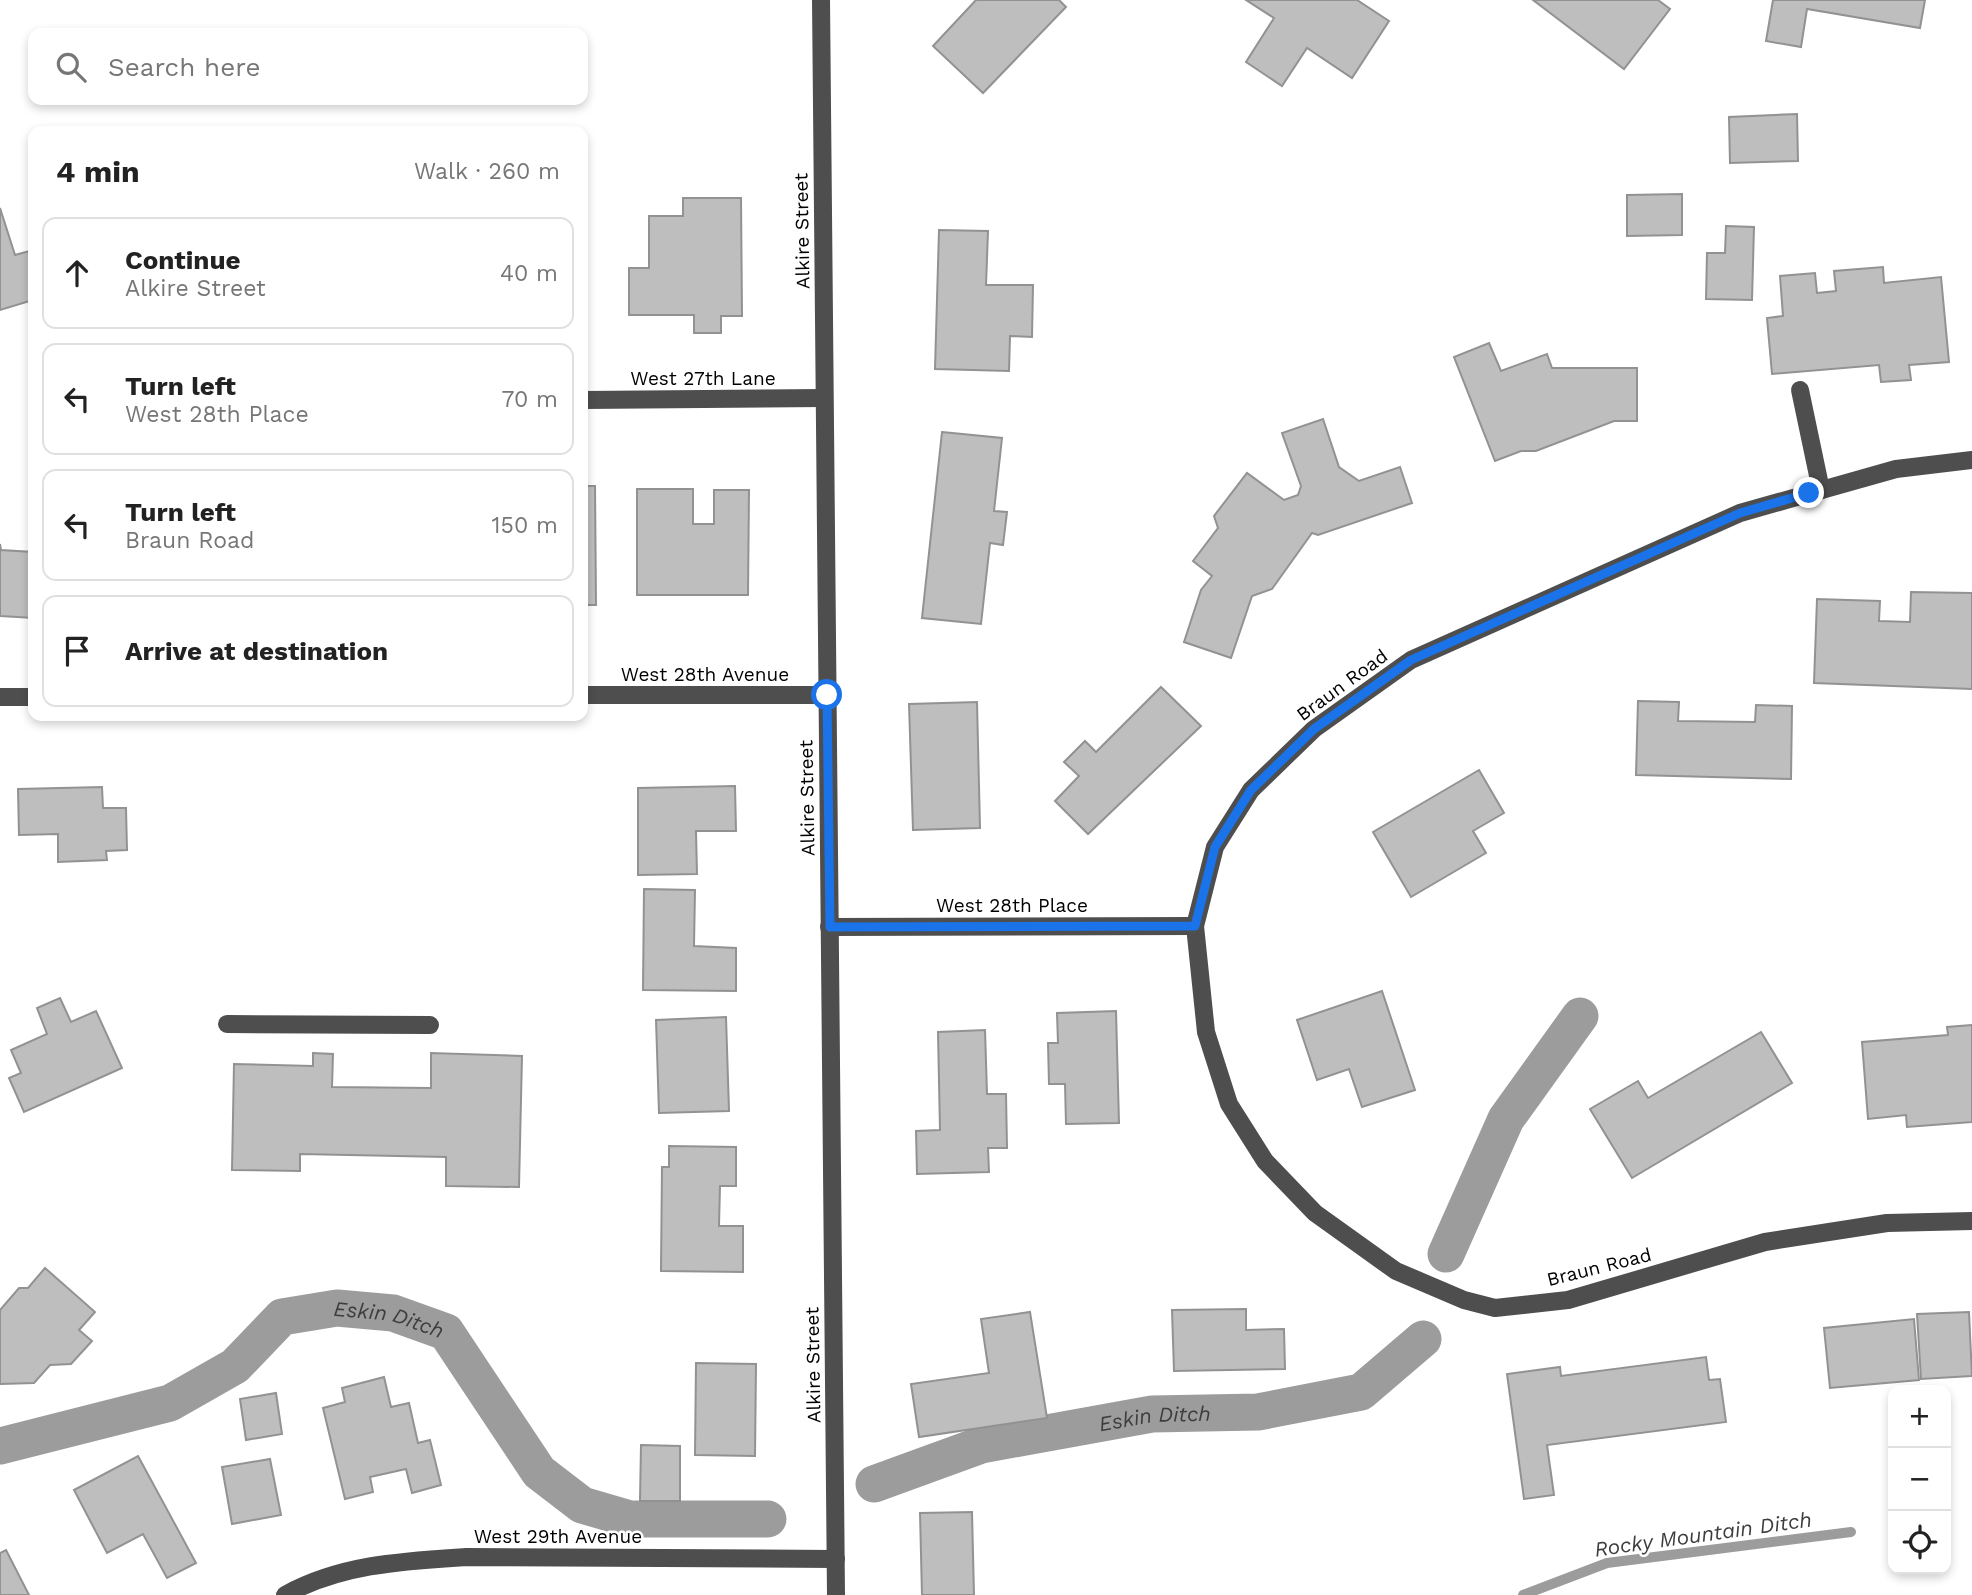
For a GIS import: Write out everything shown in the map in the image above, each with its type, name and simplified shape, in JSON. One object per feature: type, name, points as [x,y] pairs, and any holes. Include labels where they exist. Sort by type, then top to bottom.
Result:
[{"type":"street","name":"Alkire Street","points":[[821,0],[836,1595]]},
{"type":"street","points":[[1800,390],[1821,490]]},
{"type":"street","name":"West 27th Lane","points":[[588,400],[824,398]]},
{"type":"street","name":"Braun Road","points":[[1972,460],[1896,469],[1740,513],[1411,660],[1314,729],[1251,790],[1215,847],[1195,926],[1206,1032],[1229,1104],[1265,1161],[1315,1213],[1396,1271],[1464,1300],[1495,1308],[1568,1300],[1765,1242],[1888,1223],[1972,1221]]},
{"type":"street","name":"West 28th Avenue","points":[[588,695],[827,695]]},
{"type":"street","points":[[0,697],[28,697]]},
{"type":"street","name":"West 28th Place","points":[[830,927],[1195,926]]},
{"type":"street","points":[[227,1024],[430,1025]]},
{"type":"street","name":"West 29th Avenue","points":[[285,1595],[334,1573],[419,1560],[466,1557],[836,1559]]},
{"type":"building","points":[[976,0],[1059,0],[1066,7],[983,93],[933,46]]},
{"type":"building","points":[[1246,0],[1357,0],[1389,21],[1352,78],[1307,48],[1282,86],[1246,62],[1274,18]]},
{"type":"building","points":[[1533,0],[1658,0],[1670,9],[1624,69]]},
{"type":"building","points":[[1773,0],[1925,0],[1920,28],[1807,9],[1801,47],[1766,41]]},
{"type":"building","points":[[1797,114],[1798,161],[1730,163],[1729,117]]},
{"type":"building","points":[[1682,194],[1682,235],[1627,236],[1627,195]]},
{"type":"building","points":[[683,198],[741,198],[742,316],[721,316],[721,333],[694,333],[694,315],[629,315],[629,268],[649,268],[649,216],[683,216]]},
{"type":"building","points":[[0,208],[15,255],[28,251],[28,302],[0,310]]},
{"type":"building","points":[[1726,226],[1754,227],[1752,300],[1706,299],[1707,253],[1725,253]]},
{"type":"building","points":[[939,230],[988,231],[986,285],[1033,285],[1032,337],[1010,336],[1009,371],[935,369]]},
{"type":"building","points":[[1883,267],[1884,283],[1941,277],[1949,362],[1909,365],[1911,380],[1881,382],[1879,365],[1772,374],[1767,318],[1783,316],[1780,276],[1815,273],[1817,293],[1836,291],[1834,271]]},
{"type":"building","points":[[1489,343],[1501,371],[1547,354],[1552,368],[1637,368],[1637,421],[1614,421],[1536,451],[1521,451],[1495,461],[1454,357]]},
{"type":"building","points":[[1323,419],[1339,467],[1359,481],[1400,467],[1412,503],[1318,535],[1312,533],[1272,589],[1252,596],[1231,658],[1184,642],[1201,590],[1212,576],[1193,561],[1218,528],[1214,516],[1247,473],[1284,500],[1298,495],[1301,486],[1282,433]]},
{"type":"building","points":[[942,432],[1002,438],[994,511],[1007,512],[1003,545],[990,543],[981,624],[922,618]]},
{"type":"building","points":[[588,486],[595,486],[596,605],[588,605]]},
{"type":"building","points":[[637,489],[693,489],[693,524],[714,524],[714,490],[749,490],[748,595],[637,595]]},
{"type":"building","points":[[0,544],[1,550],[28,552],[28,618],[0,616]]},
{"type":"building","points":[[1911,592],[1972,593],[1972,689],[1814,683],[1817,599],[1880,601],[1879,621],[1910,622]]},
{"type":"building","points":[[1161,687],[1201,726],[1088,834],[1055,801],[1079,776],[1064,762],[1085,741],[1096,752]]},
{"type":"building","points":[[1638,701],[1679,702],[1678,721],[1755,722],[1756,705],[1792,706],[1791,779],[1636,775]]},
{"type":"building","points":[[977,702],[980,828],[913,830],[909,704]]},
{"type":"building","points":[[1479,770],[1504,813],[1473,831],[1486,853],[1411,897],[1373,832]]},
{"type":"building","points":[[735,786],[736,831],[696,831],[697,874],[638,875],[638,788]]},
{"type":"building","points":[[102,787],[103,808],[126,808],[127,850],[106,851],[107,860],[58,862],[58,834],[19,835],[18,789]]},
{"type":"building","points":[[644,889],[695,890],[694,946],[736,948],[736,991],[643,990]]},
{"type":"building","points":[[1382,991],[1415,1090],[1362,1107],[1349,1069],[1317,1080],[1297,1020]]},
{"type":"building","points":[[60,998],[71,1022],[96,1011],[122,1068],[24,1112],[9,1078],[21,1073],[11,1050],[47,1034],[37,1008]]},
{"type":"building","points":[[1116,1011],[1119,1123],[1066,1124],[1065,1084],[1049,1084],[1048,1043],[1058,1043],[1057,1013]]},
{"type":"building","points":[[726,1017],[729,1111],[659,1113],[656,1020]]},
{"type":"building","points":[[1972,1025],[1972,1122],[1907,1127],[1906,1115],[1868,1119],[1862,1042],[1948,1035],[1947,1027]]},
{"type":"building","points":[[985,1030],[987,1094],[1006,1094],[1007,1148],[988,1148],[989,1172],[917,1174],[916,1131],[940,1130],[938,1032]]},
{"type":"building","points":[[1761,1032],[1792,1083],[1632,1178],[1590,1109],[1638,1081],[1648,1098]]},
{"type":"building","points":[[313,1053],[333,1054],[332,1087],[431,1088],[431,1053],[522,1056],[519,1187],[446,1186],[446,1157],[300,1154],[300,1171],[232,1170],[234,1064],[313,1066]]},
{"type":"building","points":[[669,1146],[736,1147],[736,1186],[720,1186],[719,1226],[743,1226],[743,1272],[661,1271],[662,1167],[669,1167]]},
{"type":"building","points":[[45,1268],[95,1312],[79,1330],[92,1341],[71,1364],[50,1365],[34,1383],[0,1384],[0,1310],[19,1288],[28,1288]]},
{"type":"building","points":[[1246,1309],[1246,1330],[1284,1329],[1285,1369],[1174,1371],[1172,1310]]},
{"type":"building","points":[[1030,1312],[1047,1418],[919,1437],[911,1384],[989,1373],[981,1319]]},
{"type":"building","points":[[1969,1312],[1972,1376],[1921,1379],[1917,1314]]},
{"type":"building","points":[[1914,1319],[1919,1380],[1830,1388],[1824,1328]]},
{"type":"building","points":[[1706,1357],[1709,1380],[1720,1379],[1726,1422],[1547,1445],[1554,1495],[1524,1499],[1507,1374],[1560,1367],[1561,1376]]},
{"type":"building","points":[[696,1363],[756,1364],[755,1456],[695,1455]]},
{"type":"building","points":[[384,1377],[391,1407],[409,1403],[418,1443],[430,1440],[441,1485],[412,1493],[406,1469],[370,1477],[373,1492],[345,1499],[323,1408],[345,1402],[342,1388]]},
{"type":"building","points":[[276,1393],[282,1434],[246,1440],[240,1399]]},
{"type":"building","points":[[641,1445],[680,1446],[680,1501],[640,1501]]},
{"type":"building","points":[[138,1456],[196,1563],[167,1578],[143,1534],[107,1553],[74,1490]]},
{"type":"building","points":[[270,1459],[281,1515],[232,1524],[222,1467]]},
{"type":"building","points":[[972,1512],[974,1595],[922,1595],[920,1513]]},
{"type":"building","points":[[6,1550],[29,1595],[0,1595],[0,1553]]},
{"type":"waterway","name":"Eskin Ditch","points":[[1446,1254],[1506,1119],[1580,1016]]},
{"type":"waterway","name":"Eskin Ditch","points":[[0,1446],[170,1403],[235,1366],[282,1317],[337,1308],[393,1313],[446,1332],[539,1472],[582,1505],[630,1519],[768,1519]]},
{"type":"waterway","name":"Eskin Ditch","points":[[874,1484],[981,1445],[1152,1414],[1258,1412],[1361,1392],[1423,1339]]},
{"type":"waterway","name":"Rocky Mountain Ditch","points":[[1523,1595],[1607,1563],[1851,1532]]},
{"type":"route","points":[[827,695],[830,927],[1195,926],[1215,847],[1251,790],[1314,729],[1411,660],[1740,513],[1809,493]]}]
